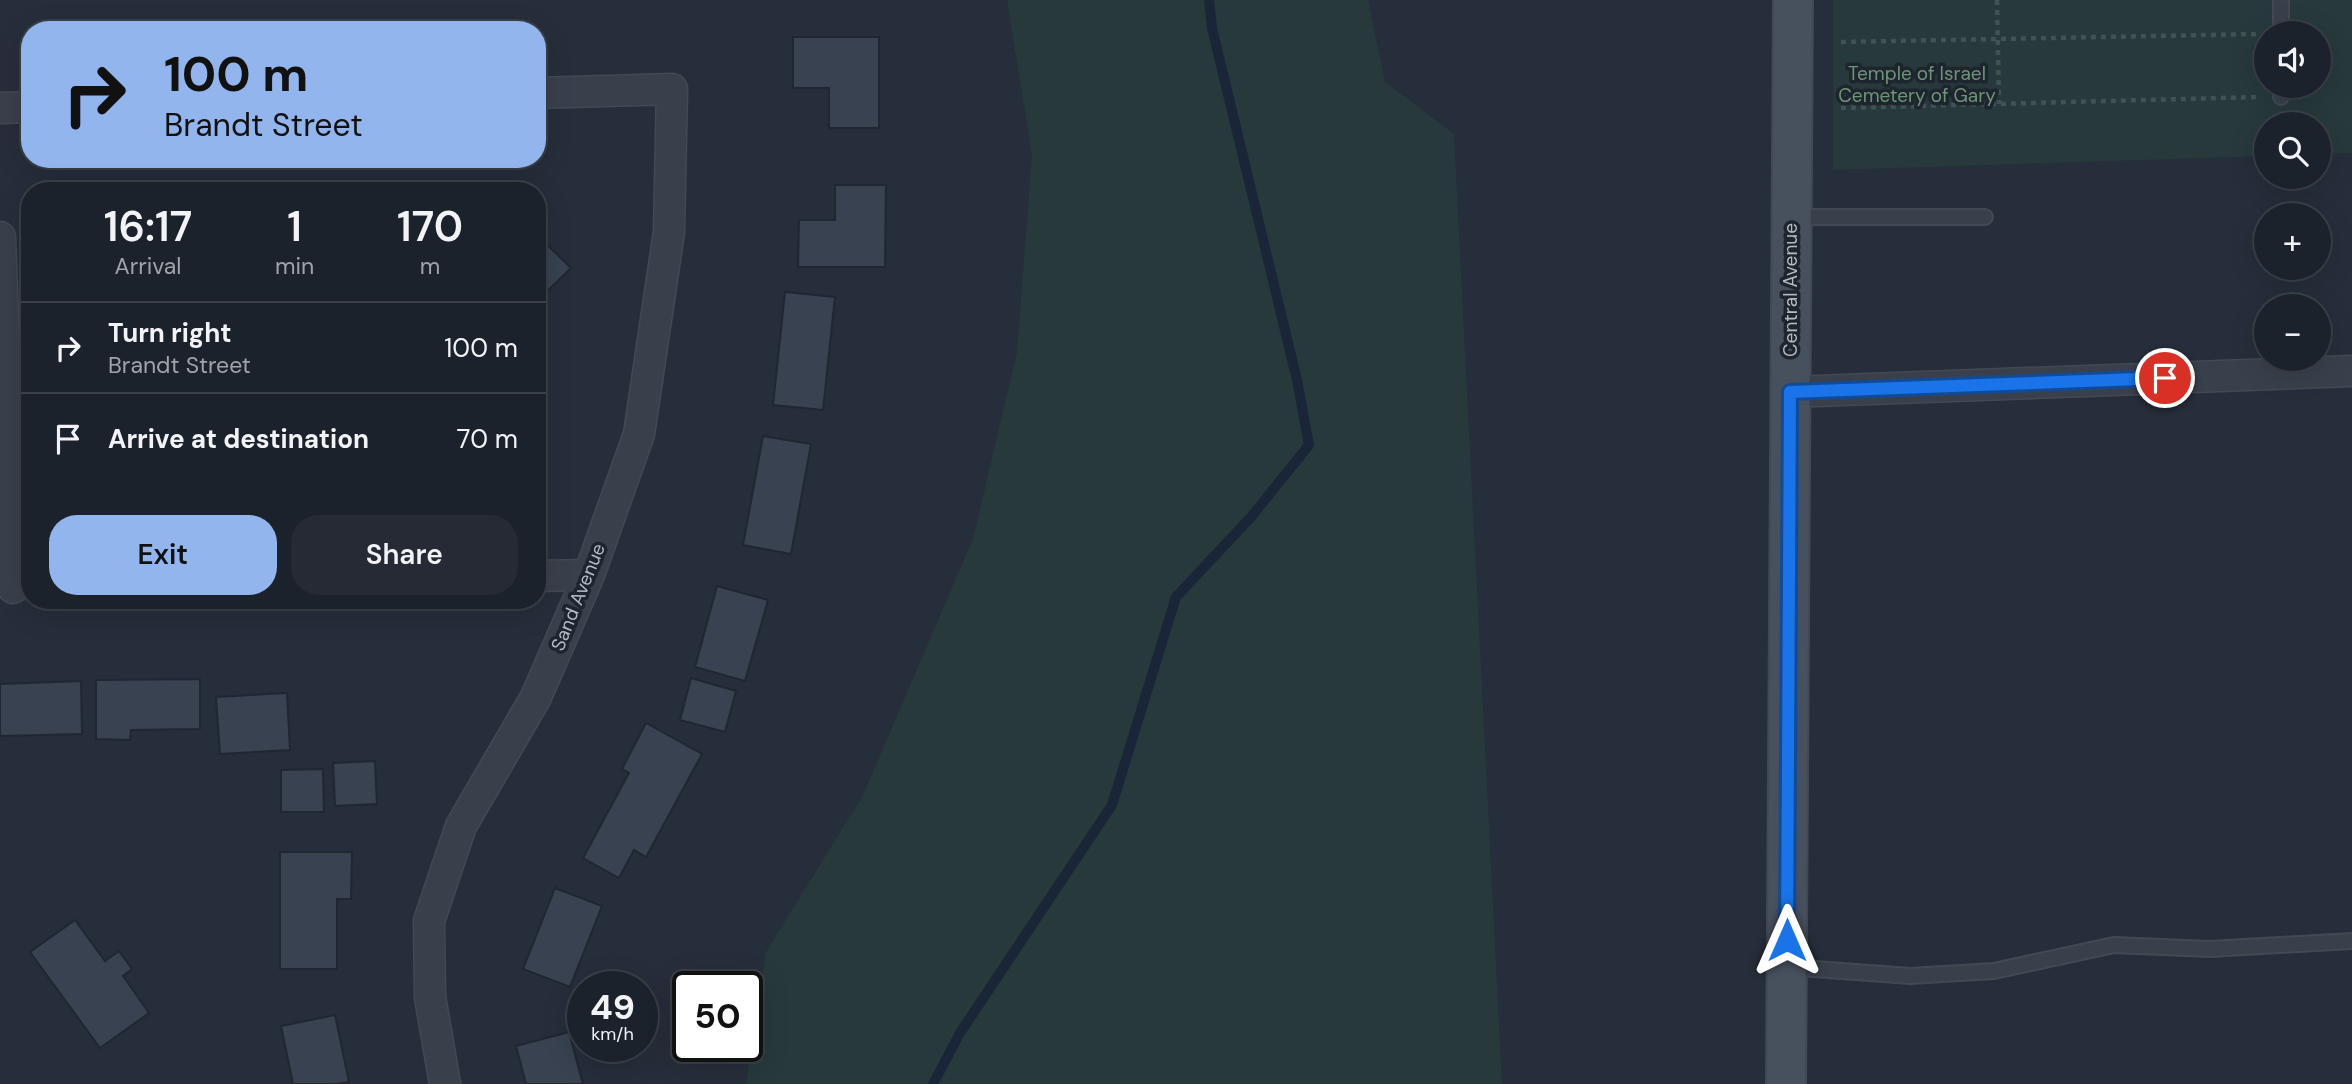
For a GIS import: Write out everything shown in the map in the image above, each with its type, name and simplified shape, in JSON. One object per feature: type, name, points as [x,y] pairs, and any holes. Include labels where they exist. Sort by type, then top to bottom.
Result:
[{"type":"main road","name":"Central Avenue","points":[[1786,1084],[1793,0]]},
{"type":"street","name":"Sand Avenue","points":[[445,1084],[430,997],[429,921],[461,826],[536,697],[589,575],[639,434],[669,232],[672,89],[546,93]]},
{"type":"street","points":[[0,108],[21,107]]},
{"type":"street","points":[[0,237],[14,588]]},
{"type":"street","points":[[1790,392],[2352,371]]},
{"type":"street","points":[[546,576],[589,575]]},
{"type":"lane","points":[[2281,0],[2281,21]]},
{"type":"lane","points":[[1791,217],[1985,217]]},
{"type":"lane","points":[[1787,967],[1910,976],[1994,971],[2113,944],[2210,948],[2352,941]]},
{"type":"path","points":[[1997,0],[1999,104]]},
{"type":"path","points":[[1841,42],[2254,34]]},
{"type":"path","points":[[1841,108],[2254,92]]},
{"type":"green space","points":[[1007,0],[1368,0],[1385,82],[1454,134],[1502,1084],[746,1084],[749,1062],[763,1062],[763,972],[766,952],[862,797],[973,539],[1017,352],[1032,155]]},
{"type":"green space","name":"Temple of Israel Cemetery of Gary","points":[[1833,0],[2352,0],[2352,153],[2331,154],[2331,112],[2254,112],[2254,156],[1833,170]]},
{"type":"building","points":[[793,37],[879,37],[879,128],[829,128],[829,88],[793,88]]},
{"type":"building","points":[[835,185],[886,185],[885,267],[798,267],[799,220],[835,220]]},
{"type":"building","points":[[546,244],[571,268],[546,292]]},
{"type":"building","points":[[785,292],[835,297],[823,410],[773,405]]},
{"type":"building","points":[[763,436],[811,444],[791,554],[743,545]]},
{"type":"building","points":[[717,586],[768,600],[745,681],[695,667]]},
{"type":"building","points":[[691,678],[736,691],[725,732],[680,720]]},
{"type":"building","points":[[200,679],[200,729],[131,730],[130,740],[96,739],[96,680]]},
{"type":"building","points":[[81,681],[82,734],[0,736],[0,684]]},
{"type":"building","points":[[287,693],[290,750],[220,754],[216,697]]},
{"type":"building","points":[[646,723],[702,754],[646,857],[634,850],[619,878],[583,858],[629,773],[622,769]]},
{"type":"building","points":[[375,761],[377,804],[335,806],[333,763]]},
{"type":"building","points":[[323,769],[324,812],[281,812],[281,770]]},
{"type":"building","points":[[280,852],[352,852],[351,899],[337,899],[337,969],[280,969]]},
{"type":"building","points":[[555,888],[602,906],[576,971],[567,971],[567,986],[523,969]]},
{"type":"building","points":[[75,920],[105,961],[119,951],[132,969],[123,976],[149,1013],[100,1048],[30,952]]},
{"type":"building","points":[[335,1015],[349,1082],[293,1084],[281,1026]]},
{"type":"building","points":[[567,1033],[567,1062],[577,1062],[583,1084],[526,1084],[516,1046]]},
{"type":"waterway","points":[[933,1084],[960,1033],[1112,805],[1176,597],[1251,517],[1309,445],[1297,380],[1212,28],[1209,0]]},
{"type":"route","points":[[1787,940],[1790,392],[2165,378]]}]
